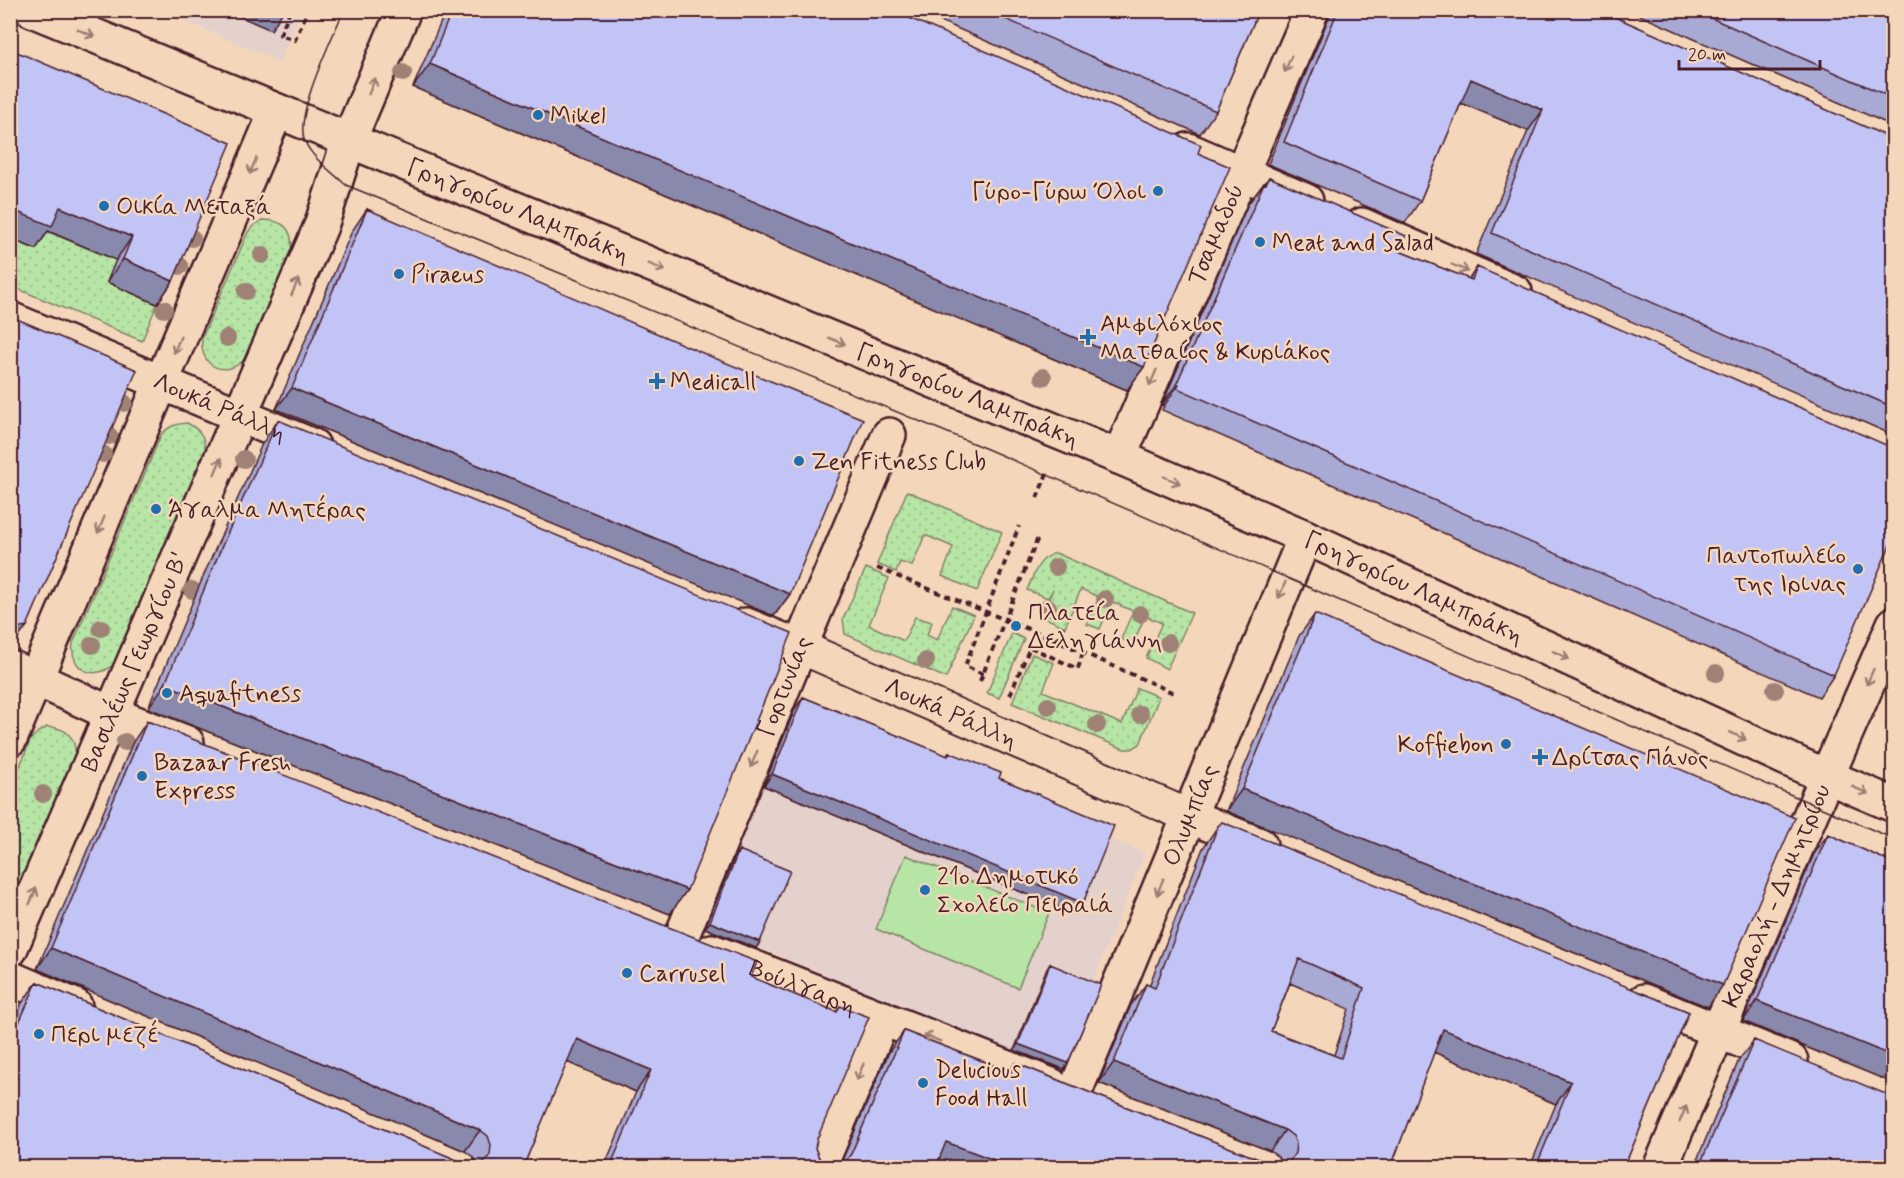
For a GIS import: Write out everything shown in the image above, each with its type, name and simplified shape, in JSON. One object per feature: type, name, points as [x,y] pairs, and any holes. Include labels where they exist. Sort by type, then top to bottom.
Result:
[{"type":"street","name":"Γρηγορίου Λαμπράκη","points":[[32,10],[1119,457],[1305,537],[1893,805]]},
{"type":"street","name":"Βασιλέως Γεωργίου Β'","points":[[10,950],[321,226],[349,140],[404,10]]},
{"type":"street","name":"Τσαμαδού","points":[[1119,457],[1312,10]]},
{"type":"street","points":[[10,739],[24,672],[161,382],[276,112]]},
{"type":"street","points":[[1164,140],[1546,305]]},
{"type":"street","name":"Λουκά Ράλλη","points":[[10,319],[338,456]]},
{"type":"street","name":"Γορτυνίας","points":[[670,934],[800,647],[889,435]]},
{"type":"street","name":"Ολυμπίας","points":[[1074,1094],[1305,537]]},
{"type":"street","name":"Λουκά Ράλλη","points":[[723,615],[1189,816],[1288,856]]},
{"type":"street","name":"Καραολή - Δημητρίου","points":[[1660,1167],[1893,624]]},
{"type":"street","points":[[24,672],[112,714],[210,752]]},
{"type":"street","name":"Βούλγαρη","points":[[670,934],[1106,1107]]},
{"type":"street","points":[[10,978],[98,1015]]},
{"type":"street","points":[[1616,990],[1816,1071]]},
{"type":"street","points":[[819,1167],[883,1018]]},
{"type":"path","points":[[290,10],[279,35],[295,40],[308,10]]},
{"type":"path","points":[[983,674],[965,666],[1019,526]]},
{"type":"path","points":[[988,662],[1039,535]]},
{"type":"path","points":[[894,575],[1057,641],[1176,694]]},
{"type":"path","points":[[1057,641],[1063,626]]},
{"type":"path","points":[[996,732],[1030,647],[1078,669],[1083,652]]},
{"type":"shaded area","points":[[162,11],[302,11],[280,62]]},
{"type":"shaded area","name":"21ο Δημοτικό Σχολείο Πειραιά","points":[[794,707],[1145,853],[1057,1071],[705,925]]},
{"type":"green space","points":[[263,220],[277,222],[286,228],[291,237],[291,251],[246,358],[230,368],[215,367],[205,357],[202,338],[248,232]]},
{"type":"green space","points":[[44,230],[116,260],[107,282],[157,304],[142,341],[11,286],[10,239],[36,249]]},
{"type":"green space","points":[[187,423],[202,435],[205,454],[117,661],[102,672],[86,671],[76,661],[73,643],[161,435],[172,426]]},
{"type":"green space","points":[[907,491],[1002,532],[977,591],[942,576],[953,547],[925,535],[912,566],[900,562],[896,572],[877,564]]},
{"type":"green space","points":[[1056,553],[1192,613],[1167,669],[1146,658],[1162,623],[1145,616],[1133,644],[1121,639],[1133,611],[1112,602],[1100,629],[1087,624],[1099,597],[1081,589],[1065,627],[1041,616],[1053,589],[1048,598],[1027,590],[1041,563],[1045,558]]},
{"type":"green space","points":[[866,568],[889,578],[869,625],[904,641],[915,617],[932,622],[927,635],[937,640],[952,606],[974,615],[946,678],[845,634],[843,619]]},
{"type":"green space","points":[[1012,633],[1024,639],[999,698],[987,693]]},
{"type":"green space","points":[[1032,654],[1054,663],[1043,691],[1122,724],[1137,688],[1159,697],[1140,744],[1132,749],[1124,749],[1012,703]]},
{"type":"green space","points":[[47,727],[60,729],[69,735],[74,745],[75,758],[11,910],[11,788],[31,739]]},
{"type":"green space","points":[[906,855],[1049,913],[1018,988],[876,929]]},
{"type":"building","points":[[452,10],[891,10],[1201,145],[1198,153],[1230,167],[1144,367],[430,64]]},
{"type":"building","points":[[985,10],[1259,10],[1216,111]]},
{"type":"building","points":[[1338,10],[1599,10],[1893,139],[1893,407],[1492,233],[1543,110],[1471,79],[1420,201],[1284,142]]},
{"type":"building","points":[[1693,10],[1893,10],[1893,98]]},
{"type":"building","points":[[10,49],[231,143],[173,281],[123,259],[132,237],[60,207],[52,226],[10,209]]},
{"type":"building","points":[[1269,177],[1406,236],[1399,251],[1472,280],[1477,267],[1893,448],[1893,538],[1834,675],[1177,388],[1179,384],[1177,383],[1264,183],[1266,184]]},
{"type":"building","points":[[367,209],[863,419],[790,594],[292,388]]},
{"type":"building","points":[[10,316],[137,370],[27,626],[16,628],[10,635]]},
{"type":"building","points":[[278,420],[792,633],[687,890],[165,684],[222,546]]},
{"type":"building","points":[[1315,614],[1795,818],[1723,985],[1242,789]]},
{"type":"building","points":[[10,652],[14,657],[10,664]]},
{"type":"building","points":[[803,697],[948,756],[949,752],[1001,773],[999,778],[1114,826],[1083,903],[772,774]]},
{"type":"building","points":[[147,721],[757,962],[751,977],[837,1012],[840,1006],[869,1017],[817,1139],[815,1148],[819,1158],[827,1164],[837,1165],[845,1162],[851,1154],[904,1031],[1011,1072],[1015,1063],[1271,1164],[1281,1165],[1290,1161],[1295,1153],[1296,1143],[1293,1136],[1285,1130],[1114,1062],[1146,984],[1155,988],[1218,826],[1222,822],[1689,1012],[1624,1167],[1536,1167],[1571,1082],[1443,1029],[1391,1167],[1013,1167],[946,1142],[936,1167],[610,1167],[651,1070],[577,1039],[523,1167],[10,1167],[10,1043],[37,982],[466,1164],[475,1165],[484,1162],[490,1155],[491,1145],[488,1136],[480,1130],[51,948]],"holes":[[[1299,959],[1364,988],[1341,1058],[1271,1031]]]},
{"type":"building","points":[[1828,834],[1893,863],[1893,1056],[1757,1001]]},
{"type":"building","points":[[739,850],[790,871],[760,942],[710,922]]},
{"type":"building","points":[[1050,964],[1101,985],[1068,1063],[1018,1044]]},
{"type":"building","points":[[1754,1040],[1893,1097],[1893,1167],[1699,1167]]},
{"type":"tram line","points":[[344,10],[309,96],[303,130],[305,142],[313,154],[346,185],[987,449],[1894,839]]},
{"type":"place","name":"Mikel","points":[[538,115]]},
{"type":"place","name":"Γύρο-Γύρω Όλοι","points":[[1158,191]]},
{"type":"place","name":"Οικία Μεταξά","points":[[104,206]]},
{"type":"place","name":"Meat and Salad","points":[[1260,242]]},
{"type":"place","name":"Piraeus","points":[[399,274]]},
{"type":"place","name":"Αμφιλόχιος Ματθαίος & Κυριάκος","points":[[1088,337]]},
{"type":"place","name":"Medicall","points":[[657,381]]},
{"type":"place","name":"Zen Fitness Club","points":[[799,461]]},
{"type":"place","name":"Άγαλμα Μητέρας","points":[[156,509]]},
{"type":"place","name":"Παντοπωλείο της Ιρινας","points":[[1858,569]]},
{"type":"place","name":"Πλατεία Δεληγιάννη","points":[[1016,626]]},
{"type":"place","name":"Aquafitness","points":[[167,693]]},
{"type":"place","name":"Koffiebon","points":[[1506,744]]},
{"type":"place","name":"Δρίτσας Πάνος","points":[[1540,757]]},
{"type":"place","name":"Bazaar Fresh Express","points":[[142,776]]},
{"type":"place","name":"21ο Δημοτικό Σχολείο Πειραιά","points":[[925,890]]},
{"type":"place","name":"Carrusel","points":[[627,973]]},
{"type":"place","name":"Περι μεζέ","points":[[39,1034]]},
{"type":"place","name":"Delucious Food Hall","points":[[923,1083]]}]
